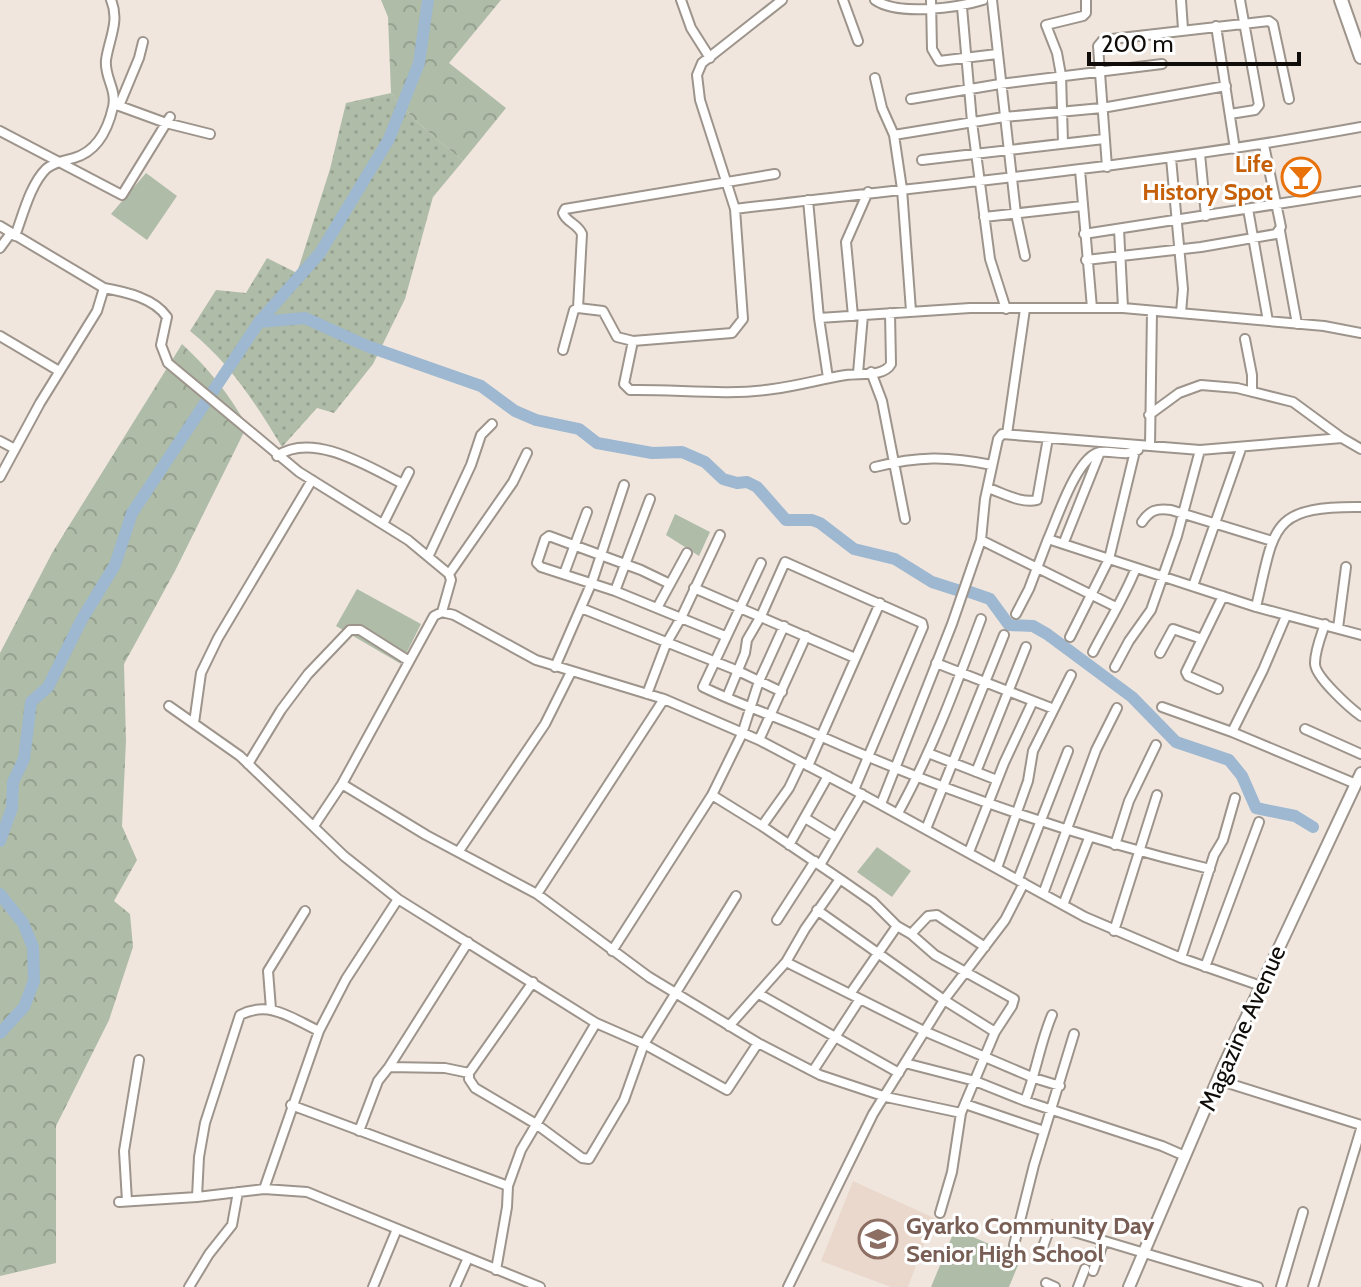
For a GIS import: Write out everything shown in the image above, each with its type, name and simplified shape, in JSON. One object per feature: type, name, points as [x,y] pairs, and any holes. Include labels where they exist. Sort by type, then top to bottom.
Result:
[{"type":"main road","points":[[1341,0],[1361,57]]},
{"type":"street","points":[[111,0],[114,32],[105,66],[115,90],[117,105]]},
{"type":"street","points":[[681,0],[691,28],[710,58]]},
{"type":"street","points":[[563,350],[574,310],[578,308],[603,311],[617,337],[633,341],[732,333],[739,327],[743,319],[735,209],[700,100],[697,75],[698,69],[710,58],[782,0]]},
{"type":"street","points":[[843,0],[858,41]]},
{"type":"street","points":[[875,0],[884,5],[962,7],[983,0]]},
{"type":"street","points":[[992,0],[1016,214],[1025,256]]},
{"type":"street","points":[[1063,143],[1061,75],[1057,53],[1046,25],[1083,16],[1086,0]]},
{"type":"street","points":[[1181,0],[1183,29]]},
{"type":"street","points":[[1230,114],[1255,110],[1259,105],[1240,0]]},
{"type":"street","points":[[931,5],[935,58],[946,61],[997,54]]},
{"type":"street","points":[[962,7],[972,122],[990,259],[1006,309]]},
{"type":"street","points":[[1107,167],[1099,72],[1100,41],[1269,21],[1273,24],[1289,99]]},
{"type":"street","points":[[1216,26],[1235,149]]},
{"type":"street","points":[[0,247],[13,234],[37,183],[49,166],[91,150],[101,140],[139,58],[143,42]]},
{"type":"street","points":[[911,99],[1061,75],[1162,64]]},
{"type":"street","points":[[875,78],[882,108],[894,135],[902,189],[911,311]]},
{"type":"street","points":[[894,135],[1004,117],[1102,108],[1226,86]]},
{"type":"street","points":[[117,105],[210,134]]},
{"type":"street","points":[[0,131],[122,195],[168,120]]},
{"type":"street","points":[[735,209],[979,179],[1107,167],[1264,145],[1361,127]]},
{"type":"street","points":[[922,160],[1104,139]]},
{"type":"street","points":[[1264,145],[1278,203],[1297,324]]},
{"type":"street","points":[[1200,154],[1206,216]]},
{"type":"street","points":[[1171,158],[1183,289],[1181,313]]},
{"type":"street","points":[[1080,170],[1092,308]]},
{"type":"street","points":[[578,308],[582,234],[576,225],[564,217],[565,209],[775,174]]},
{"type":"street","points":[[1084,234],[1361,191]]},
{"type":"street","points":[[858,373],[858,316],[846,242],[868,192]]},
{"type":"street","points":[[808,200],[815,261],[814,280],[828,378]]},
{"type":"street","points":[[984,217],[1082,206]]},
{"type":"street","points":[[1248,209],[1268,321]]},
{"type":"street","points":[[0,226],[104,288],[133,294],[166,314],[161,345],[168,363],[277,456],[429,555],[449,574],[451,580],[442,612]]},
{"type":"street","points":[[1119,229],[1123,308]]},
{"type":"street","points":[[1086,260],[1179,250],[1280,231]]},
{"type":"street","points":[[0,477],[59,371],[97,311],[104,288]]},
{"type":"street","points":[[819,318],[911,311],[1123,308],[1361,333]]},
{"type":"street","points":[[1007,434],[1025,309]]},
{"type":"street","points":[[1147,446],[1152,311]]},
{"type":"street","points":[[633,341],[624,384],[630,390],[774,389],[888,369],[891,364],[890,313]]},
{"type":"street","points":[[0,336],[59,371]]},
{"type":"street","points":[[1245,339],[1252,392]]},
{"type":"street","points":[[871,372],[882,401],[905,519]]},
{"type":"street","points":[[1149,415],[1179,393],[1201,385],[1252,392],[1293,402],[1361,449]]},
{"type":"street","points":[[429,555],[471,465],[481,435],[492,424]]},
{"type":"street","points":[[881,804],[981,540],[992,465],[1002,434],[1200,450],[1241,449],[1342,438]]},
{"type":"street","points":[[988,488],[1024,501],[1037,500],[1048,438]]},
{"type":"street","points":[[0,441],[15,449]]},
{"type":"street","points":[[277,456],[289,448],[308,446],[352,459],[403,484]]},
{"type":"street","points":[[1016,614],[1082,464],[1089,456],[1100,452],[1129,453],[1147,446]]},
{"type":"street","points":[[1193,586],[1241,449]]},
{"type":"street","points":[[1115,667],[1151,610],[1164,577],[1200,450]]},
{"type":"street","points":[[1070,637],[1109,559],[1135,451]]},
{"type":"street","points":[[1064,542],[1100,452]]},
{"type":"street","points":[[449,574],[513,482],[527,453]]},
{"type":"street","points":[[875,467],[928,457],[955,457],[992,465]]},
{"type":"street","points":[[383,524],[409,472]]},
{"type":"street","points":[[194,723],[201,673],[218,638],[312,480]]},
{"type":"street","points":[[555,667],[602,557],[624,485]]},
{"type":"street","points":[[615,591],[650,499]]},
{"type":"street","points":[[1256,607],[1272,541],[1280,526],[1294,515],[1312,510],[1361,507]]},
{"type":"street","points":[[1142,522],[1149,512],[1160,508],[1215,521],[1272,541]]},
{"type":"street","points":[[564,574],[587,512]]},
{"type":"street","points":[[647,694],[666,644],[720,535]]},
{"type":"street","points":[[670,584],[546,537],[537,563],[725,636]]},
{"type":"street","points":[[1048,539],[1256,607],[1361,635]]},
{"type":"street","points":[[981,540],[1116,607]]},
{"type":"street","points":[[657,608],[687,553]]},
{"type":"street","points":[[727,697],[750,633],[787,561],[923,624],[868,758],[858,792],[836,837],[777,920]]},
{"type":"street","points":[[761,563],[703,687],[942,789],[1089,838],[1210,869]]},
{"type":"street","points":[[1338,628],[1346,567]]},
{"type":"street","points":[[1093,652],[1116,607],[1123,600],[1136,568]]},
{"type":"street","points":[[694,588],[855,658]]},
{"type":"street","points":[[1218,689],[1186,674],[1223,596]]},
{"type":"street","points":[[762,826],[821,737],[880,603]]},
{"type":"street","points":[[581,608],[736,670],[782,692]]},
{"type":"street","points":[[314,826],[342,784],[434,616],[442,612],[454,615],[536,660],[664,699],[759,740],[1114,931],[1261,986]]},
{"type":"street","points":[[1232,732],[1286,616]]},
{"type":"street","points":[[898,813],[917,779],[981,619]]},
{"type":"street","points":[[1325,624],[1315,660],[1316,670],[1361,716]]},
{"type":"street","points":[[612,951],[712,795],[742,734],[759,681],[784,626]]},
{"type":"street","points":[[1160,653],[1173,629],[1202,639]]},
{"type":"street","points":[[248,764],[281,710],[308,674],[350,630],[360,630],[409,661]]},
{"type":"street","points":[[926,829],[1004,635]]},
{"type":"street","points":[[759,740],[806,636]]},
{"type":"street","points":[[976,772],[1026,647]]},
{"type":"street","points":[[936,663],[1054,709]]},
{"type":"street","points":[[459,851],[545,724],[571,672]]},
{"type":"street","points":[[997,868],[1028,781],[1033,751],[1071,675]]},
{"type":"street","points":[[537,894],[664,699]]},
{"type":"street","points":[[969,852],[1033,701]]},
{"type":"street","points":[[169,706],[248,764],[344,856],[398,899],[596,1023],[644,1044],[727,1090],[758,1043]]},
{"type":"street","points":[[1162,707],[1232,732],[1356,784]]},
{"type":"street","points":[[1043,894],[1096,750],[1117,708]]},
{"type":"street","points":[[1305,729],[1361,754]]},
{"type":"street","points":[[1115,845],[1129,801],[1156,745]]},
{"type":"street","points":[[788,1287],[867,1126],[944,1000],[1005,920],[1068,751]]},
{"type":"street","points":[[928,753],[997,780]]},
{"type":"street","name":"Magazine Avenue","points":[[1129,1287],[1218,1080],[1361,773]]},
{"type":"street","points":[[789,845],[828,776]]},
{"type":"street","points":[[342,784],[426,835],[537,894],[612,951],[758,1043],[813,1071],[886,1097],[961,1113]]},
{"type":"street","points":[[712,795],[873,902],[897,926],[935,955],[1014,999],[995,1032],[961,1113],[952,1172],[940,1213]]},
{"type":"street","points":[[1114,931],[1157,795]]},
{"type":"street","points":[[1181,958],[1235,798]]},
{"type":"street","points":[[805,818],[836,837]]},
{"type":"street","points":[[1205,967],[1259,822]]},
{"type":"street","points":[[1063,905],[1089,838]]},
{"type":"street","points":[[729,1026],[786,962],[840,879]]},
{"type":"street","points":[[533,982],[469,1073],[469,1079],[475,1088],[536,1124],[582,1158],[589,1159],[624,1100],[644,1044],[736,896]]},
{"type":"street","points":[[264,1189],[319,1031],[346,979],[398,899]]},
{"type":"street","points":[[817,910],[944,1000],[995,1032]]},
{"type":"street","points":[[271,1009],[268,971],[305,911]]},
{"type":"street","points":[[911,934],[928,916],[937,915],[945,917],[985,947]]},
{"type":"street","points":[[850,994],[897,926]]},
{"type":"street","points":[[359,1131],[378,1081],[468,942]]},
{"type":"street","points":[[786,962],[924,1031],[1060,1086]]},
{"type":"street","points":[[759,994],[899,1073]]},
{"type":"street","points":[[813,1071],[860,999]]},
{"type":"street","points":[[197,1197],[205,1123],[240,1015],[254,1009],[271,1009],[319,1031]]},
{"type":"street","points":[[1025,1101],[1034,1078],[1041,1040],[1052,1015]]},
{"type":"street","points":[[496,1270],[508,1186],[521,1150],[596,1023]]},
{"type":"street","points":[[1014,1245],[1074,1034]]},
{"type":"street","points":[[139,1060],[124,1151],[123,1202],[264,1189],[307,1192],[540,1287]]},
{"type":"street","points":[[905,1063],[975,1081],[1185,1156]]},
{"type":"street","points":[[389,1067],[445,1068],[469,1073]]},
{"type":"street","points":[[1218,1080],[1361,1127],[1313,1287]]},
{"type":"street","points":[[965,1104],[1044,1131]]},
{"type":"street","points":[[291,1105],[508,1186]]},
{"type":"street","points":[[189,1287],[232,1225],[238,1192]]},
{"type":"street","points":[[1281,1287],[1303,1212]]},
{"type":"street","points":[[1041,1252],[1051,1225],[1258,1287]]},
{"type":"street","points":[[373,1287],[397,1229]]},
{"type":"street","points":[[1078,1287],[1104,1241]]},
{"type":"street","points":[[455,1287],[468,1258]]},
{"type":"shaded area","name":"Gyarko Community Day Senior High School","points":[[853,1181],[934,1218],[908,1287],[891,1287],[821,1261]]},
{"type":"green space","points":[[381,0],[501,0],[449,63],[506,108],[463,161],[417,122],[391,93],[388,17]]},
{"type":"green space","points":[[391,93],[417,122],[463,161],[433,197],[405,299],[373,364],[334,413],[317,408],[282,447],[230,370],[190,331],[216,290],[246,293],[267,258],[297,273],[330,169],[346,103]]},
{"type":"green space","points":[[146,173],[177,196],[147,240],[111,214]]},
{"type":"green space","points":[[182,344],[218,382],[247,426],[175,571],[124,664],[126,741],[122,826],[137,860],[114,901],[130,914],[133,947],[109,1020],[56,1126],[56,1263],[0,1276],[0,653],[52,553]]},
{"type":"green space","points":[[675,514],[710,532],[699,556],[666,535]]},
{"type":"green space","points":[[357,589],[421,624],[401,664],[336,626]]},
{"type":"green space","points":[[877,847],[911,871],[892,897],[857,872]]},
{"type":"green space","points":[[955,1229],[1021,1258],[1009,1287],[931,1287]]},
{"type":"waterway","points":[[0,841],[12,808],[13,782],[24,759],[31,702],[48,687],[82,619],[115,565],[132,513],[259,322],[320,253],[389,139],[419,63],[428,0]]},
{"type":"waterway","points":[[259,322],[305,318],[367,346],[481,386],[515,411],[536,420],[579,429],[597,443],[652,453],[682,452],[705,462],[723,479],[747,482],[757,487],[786,520],[820,523],[854,549],[895,559],[932,582],[957,590]]},
{"type":"waterway","points":[[967,591],[990,599],[1009,625],[1033,626],[1047,634],[1132,697],[1176,742],[1229,760],[1242,776],[1256,808],[1295,816],[1313,827]]},
{"type":"waterway","points":[[0,894],[23,923],[33,947],[34,981],[24,1007],[0,1033]]},
{"type":"place","name":"Life History Spot","points":[[1301,177]]},
{"type":"place","name":"Gyarko Community Day Senior High School","points":[[878,1239]]}]
